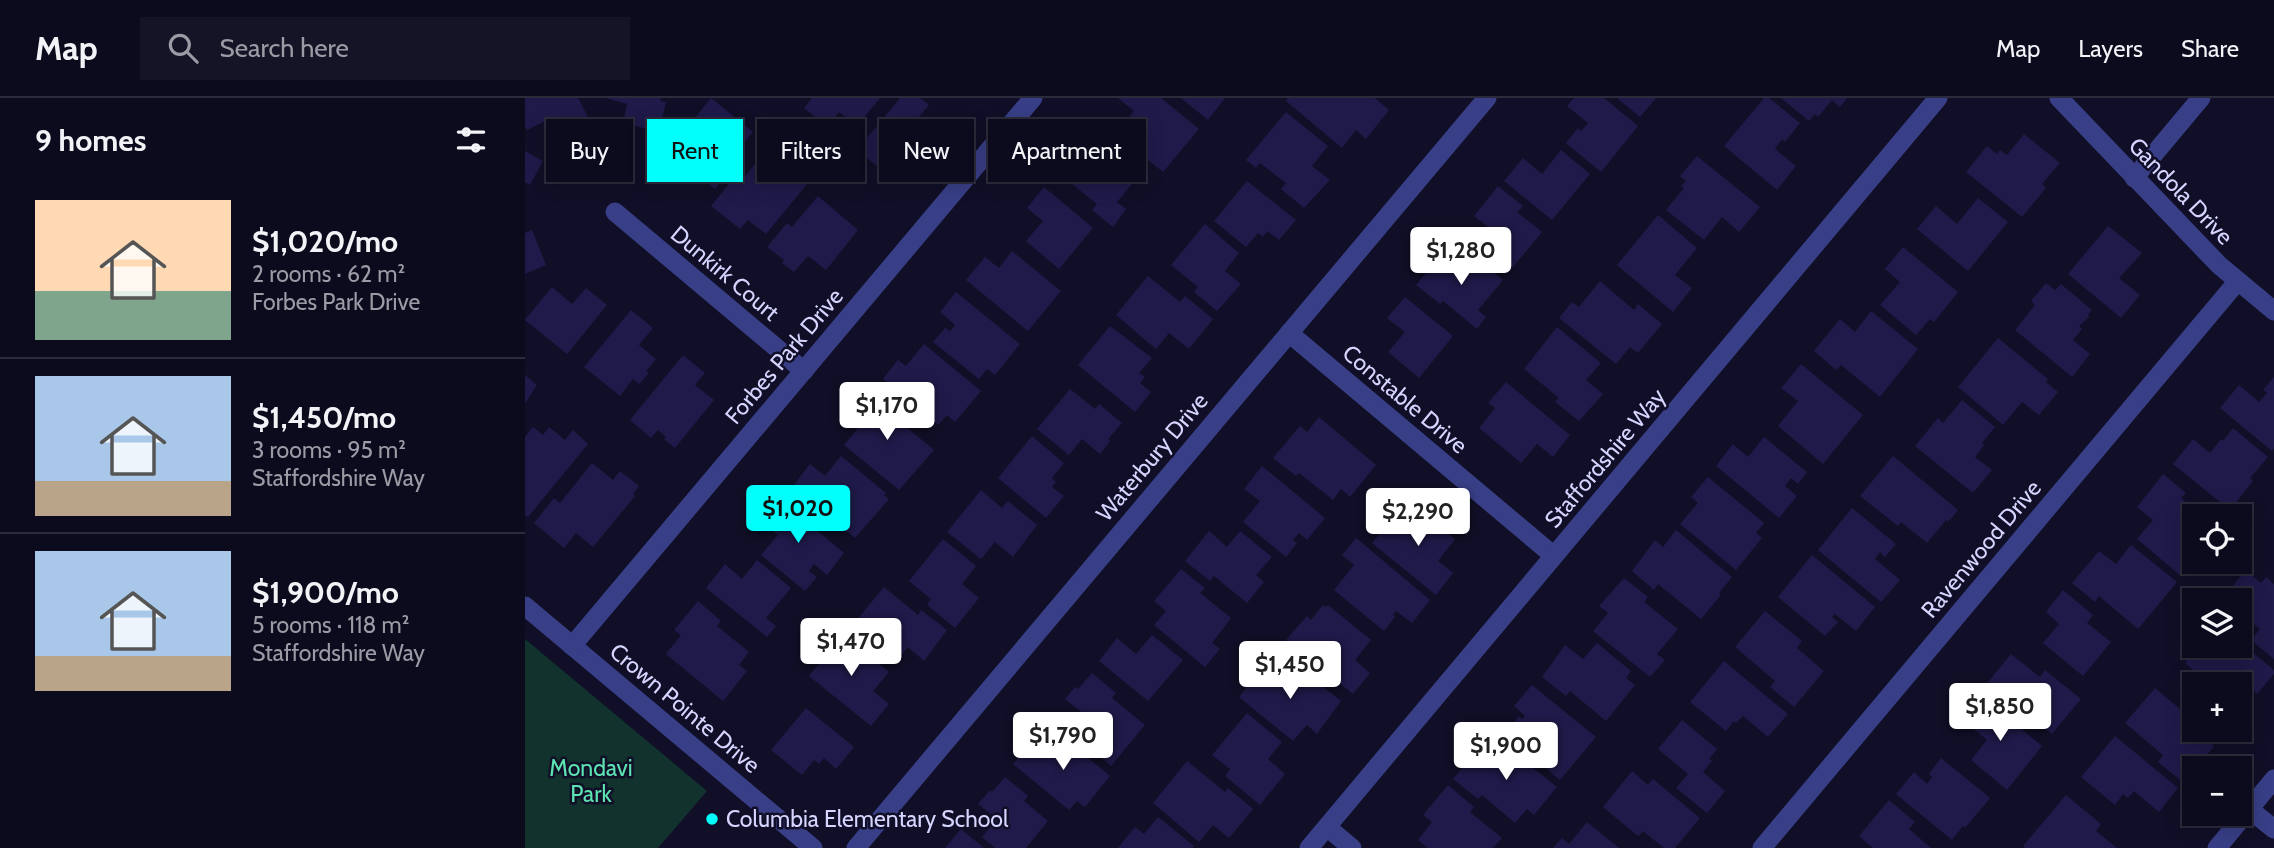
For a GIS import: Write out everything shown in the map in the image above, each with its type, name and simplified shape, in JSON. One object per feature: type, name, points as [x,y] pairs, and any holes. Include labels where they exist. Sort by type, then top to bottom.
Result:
[{"type":"street","name":"Waterbury Drive","points":[[856,848],[1487,98]]},
{"type":"street","name":"Staffordshire Way","points":[[1309,848],[1938,98]]},
{"type":"street","name":"Gandola Drive","points":[[2059,98],[2237,282],[2274,310]]},
{"type":"street","points":[[2134,178],[2201,98]]},
{"type":"street","name":"Forbes Park Drive","points":[[572,646],[804,371],[1026,100]]},
{"type":"street","name":"Dunkirk Court","points":[[615,212],[804,371]]},
{"type":"street","name":"Ravenwood Drive","points":[[1762,848],[2237,282]]},
{"type":"street","name":"Constable Drive","points":[[1289,333],[1554,556]]},
{"type":"street","name":"Crown Pointe Drive","points":[[525,606],[813,848]]},
{"type":"street","points":[[2252,805],[2274,779]]},
{"type":"street","points":[[2252,811],[2274,829]]},
{"type":"street","points":[[2217,848],[2235,826]]},
{"type":"street","points":[[1327,827],[1352,848]]},
{"type":"green space","name":"Mondavi Park","points":[[525,639],[707,791],[658,848],[525,848]]},
{"type":"building","points":[[525,98],[578,98],[589,119],[546,119],[527,130]]},
{"type":"building","points":[[606,98],[661,98],[660,101],[666,102],[662,119],[647,119],[647,129],[633,126],[633,119],[624,119],[627,104]]},
{"type":"building","points":[[711,98],[737,119],[694,119]]},
{"type":"building","points":[[812,98],[880,98],[863,119],[848,119],[839,112],[834,119],[818,119],[804,108]]},
{"type":"building","points":[[900,98],[920,98],[929,105],[917,119],[883,119]]},
{"type":"building","points":[[1118,98],[1161,98],[1199,129],[1163,172],[1146,158],[1146,119],[1127,119],[1134,111]]},
{"type":"building","points":[[1181,98],[1225,98],[1208,120]]},
{"type":"building","points":[[1288,98],[1375,98],[1389,110],[1366,139],[1356,130],[1342,148],[1286,101]]},
{"type":"building","points":[[1574,98],[1604,98],[1638,126],[1601,172],[1566,143],[1578,128],[1581,131],[1588,123],[1567,106]]},
{"type":"building","points":[[1617,98],[1656,98],[1640,117]]},
{"type":"building","points":[[1764,98],[1769,98],[1800,123],[1785,142],[1782,139],[1775,149],[1796,166],[1777,190],[1724,146]]},
{"type":"building","points":[[1781,98],[1847,98],[1840,107],[1832,100],[1818,117],[1815,114],[1809,121]]},
{"type":"building","points":[[1286,112],[1328,146],[1312,166],[1330,180],[1304,208],[1281,189],[1286,183],[1260,163],[1256,168],[1246,160]]},
{"type":"building","points":[[879,123],[878,167],[865,156],[865,140]]},
{"type":"building","points":[[743,124],[753,132],[743,144]]},
{"type":"building","points":[[2024,134],[2060,163],[2042,184],[2046,188],[2022,217],[1966,172],[1987,146],[1997,154],[2000,150],[2007,155]]},
{"type":"building","points":[[1561,150],[1590,174],[1552,220],[1504,181],[1523,158],[1542,174]]},
{"type":"building","points":[[525,151],[543,161],[530,185],[525,182]]},
{"type":"building","points":[[1697,156],[1760,207],[1739,232],[1722,217],[1704,240],[1666,210],[1684,188],[1681,186],[1686,181],[1680,176]]},
{"type":"building","points":[[757,162],[757,182],[809,182],[766,234],[748,220],[740,229],[711,206],[731,182],[739,184]]},
{"type":"building","points":[[1247,181],[1296,220],[1279,240],[1267,231],[1263,237],[1258,233],[1246,247],[1214,221]]},
{"type":"building","points":[[707,182],[721,182],[715,189]]},
{"type":"building","points":[[1070,182],[1134,182],[1117,202],[1126,209],[1113,227],[1092,210],[1097,204]]},
{"type":"building","points":[[1498,186],[1523,206],[1517,212],[1542,232],[1508,273],[1477,248],[1492,230],[1474,216]]},
{"type":"building","points":[[1044,187],[1093,228],[1059,269],[1026,241],[1043,221],[1027,208]]},
{"type":"building","points":[[818,196],[858,230],[826,270],[808,256],[794,272],[767,247],[787,223],[792,227]]},
{"type":"building","points":[[1978,198],[2008,222],[1968,271],[1917,229],[1936,206],[1957,224]]},
{"type":"building","points":[[1658,215],[1697,248],[1675,275],[1692,288],[1673,312],[1617,265]]},
{"type":"building","points":[[1205,224],[1239,253],[1225,271],[1241,284],[1217,311],[1194,292],[1198,287],[1171,265]]},
{"type":"building","points":[[2108,226],[2142,253],[2119,278],[2140,295],[2121,318],[2068,274]]},
{"type":"building","points":[[532,230],[546,265],[525,274],[525,233]]},
{"type":"building","points":[[1903,247],[1958,292],[1934,322],[1930,319],[1916,335],[1880,305],[1900,282],[1885,269]]},
{"type":"building","points":[[1012,251],[1061,291],[1028,331],[966,280],[985,257],[999,268]]},
{"type":"building","points":[[1442,254],[1460,269],[1472,254],[1503,280],[1478,310],[1486,317],[1477,329],[1443,301],[1440,304],[1416,285]]},
{"type":"building","points":[[1148,276],[1180,302],[1185,296],[1213,319],[1189,349],[1169,333],[1156,349],[1116,315]]},
{"type":"building","points":[[1600,281],[1634,310],[1638,304],[1662,324],[1638,353],[1630,347],[1616,364],[1559,318],[1572,302],[1579,307]]},
{"type":"building","points":[[2046,283],[2055,290],[2061,284],[2092,310],[2088,315],[2090,316],[2079,326],[2082,329],[2073,340],[2090,354],[2072,377],[2015,330],[2035,305],[2031,301]]},
{"type":"building","points":[[552,287],[572,304],[586,288],[607,305],[567,354],[525,320]]},
{"type":"building","points":[[956,292],[1020,344],[995,375],[987,369],[979,379],[933,342],[945,328],[950,331],[955,325],[940,312]]},
{"type":"building","points":[[1405,297],[1453,336],[1419,378],[1388,352],[1405,332],[1387,318]]},
{"type":"building","points":[[631,310],[653,328],[639,345],[656,359],[639,384],[633,379],[620,396],[584,367]]},
{"type":"building","points":[[1871,311],[1918,349],[1880,397],[1841,365],[1836,370],[1814,351],[1840,319],[1855,332]]},
{"type":"building","points":[[1110,326],[1152,358],[1139,373],[1145,377],[1140,383],[1151,392],[1135,412],[1078,365]]},
{"type":"building","points":[[1557,327],[1601,363],[1586,380],[1603,394],[1579,421],[1555,402],[1559,398],[1524,369]]},
{"type":"building","points":[[1998,338],[2048,379],[2046,382],[2058,392],[2039,415],[2022,402],[2003,425],[1958,387]]},
{"type":"building","points":[[924,344],[981,391],[955,422],[947,415],[938,425],[883,379],[898,360],[906,366]]},
{"type":"building","points":[[683,355],[705,373],[695,385],[714,400],[675,448],[658,430],[651,438],[630,420]]},
{"type":"building","points":[[1801,364],[1863,415],[1823,464],[1778,426],[1798,401],[1781,388]]},
{"type":"building","points":[[525,375],[537,385],[525,403]]},
{"type":"building","points":[[2274,377],[2272,451],[2220,408],[2239,385],[2259,402],[2267,393],[2263,390]]},
{"type":"building","points":[[1506,382],[1570,435],[1553,457],[1537,444],[1521,463],[1479,428],[1495,408],[1488,403]]},
{"type":"building","points":[[1070,389],[1095,409],[1099,404],[1122,423],[1108,439],[1110,441],[1100,454],[1082,439],[1069,455],[1037,429]]},
{"type":"building","points":[[874,390],[899,410],[894,417],[934,450],[899,490],[844,445],[859,427],[850,419]]},
{"type":"building","points":[[1962,400],[1995,427],[1975,457],[1992,470],[1973,493],[1915,446],[1938,418],[1943,423]]},
{"type":"building","points":[[1319,417],[1376,465],[1350,497],[1341,489],[1333,500],[1299,473],[1296,476],[1273,458],[1300,426],[1307,432]]},
{"type":"building","points":[[533,427],[543,435],[549,427],[565,440],[573,430],[588,444],[528,517],[525,515],[525,437]]},
{"type":"building","points":[[2233,428],[2268,457],[2250,478],[2253,481],[2235,504],[2223,504],[2173,464],[2193,439],[2210,453],[2221,439],[2223,441]]},
{"type":"building","points":[[1032,436],[1064,463],[1052,478],[1056,482],[1052,487],[1064,496],[1046,518],[998,478]]},
{"type":"building","points":[[1764,437],[1807,472],[1798,484],[1791,478],[1785,486],[1797,496],[1779,518],[1716,466],[1733,444],[1748,457]]},
{"type":"building","points":[[841,456],[886,493],[884,495],[889,499],[855,538],[793,486],[810,464],[825,476]]},
{"type":"building","points":[[1893,456],[1958,510],[1927,543],[1901,522],[1898,526],[1860,496]]},
{"type":"building","points":[[592,463],[613,480],[620,471],[639,486],[633,494],[635,496],[593,547],[576,533],[564,548],[534,523],[554,498],[560,503]]},
{"type":"building","points":[[1262,466],[1325,518],[1307,540],[1299,533],[1293,540],[1297,543],[1286,557],[1243,522],[1260,501],[1244,489]]},
{"type":"building","points":[[2163,474],[2186,493],[2181,498],[2188,504],[2182,504],[2181,576],[2137,539],[2153,520],[2137,507]]},
{"type":"building","points":[[1708,477],[1764,523],[1756,533],[1762,538],[1736,570],[1680,524],[1698,503],[1691,497]]},
{"type":"building","points":[[981,490],[1002,508],[1008,501],[1037,525],[1013,557],[995,542],[981,559],[947,532]]},
{"type":"building","points":[[787,496],[810,515],[806,521],[844,553],[827,575],[814,564],[809,571],[817,577],[805,591],[761,555],[778,535],[762,522]]},
{"type":"building","points":[[1412,504],[1455,539],[1438,561],[1453,573],[1436,595],[1372,543],[1391,520],[1405,531],[1410,524],[1401,518]]},
{"type":"building","points":[[1852,508],[1896,544],[1885,557],[1880,552],[1875,559],[1900,580],[1881,602],[1818,550]]},
{"type":"building","points":[[1676,530],[1732,577],[1701,619],[1658,584],[1654,590],[1632,571],[1655,540],[1663,547]]},
{"type":"building","points":[[1209,531],[1227,547],[1240,531],[1272,557],[1256,575],[1264,582],[1247,603],[1214,576],[1210,581],[1185,561]]},
{"type":"building","points":[[1356,538],[1430,600],[1412,623],[1396,611],[1393,615],[1395,617],[1384,631],[1334,590],[1354,565],[1342,555]]},
{"type":"building","points":[[943,539],[976,566],[962,584],[979,598],[955,628],[927,605],[931,599],[909,581]]},
{"type":"building","points":[[2131,545],[2177,582],[2138,629],[2099,596],[2095,602],[2072,583],[2099,551],[2116,564]]},
{"type":"building","points":[[1812,555],[1875,607],[1856,631],[1835,614],[1832,617],[1838,622],[1825,636],[1778,597]]},
{"type":"building","points":[[757,560],[791,588],[766,618],[776,626],[767,637],[706,588],[725,564],[742,579]]},
{"type":"building","points":[[1181,569],[1205,588],[1200,593],[1231,618],[1212,643],[1220,649],[1205,667],[1154,625],[1166,611],[1154,601]]},
{"type":"building","points":[[2243,574],[2251,574],[2261,583],[2266,577],[2274,584],[2274,659],[2252,641],[2260,629],[2252,623],[2252,588],[2231,588]]},
{"type":"building","points":[[1624,578],[1648,597],[1644,602],[1678,629],[1657,654],[1665,660],[1650,677],[1593,631],[1608,613],[1599,606]]},
{"type":"building","points":[[884,587],[918,615],[921,610],[947,630],[924,661],[908,647],[894,664],[850,628]]},
{"type":"building","points":[[2063,590],[2093,615],[2087,623],[2111,642],[2083,676],[2043,643],[2059,624],[2046,612]]},
{"type":"building","points":[[698,601],[721,621],[717,626],[749,652],[739,665],[747,671],[723,701],[666,654],[681,635],[674,630]]},
{"type":"building","points":[[1323,605],[1328,605],[1371,640],[1355,660],[1370,673],[1353,694],[1286,640],[1307,616],[1311,620]]},
{"type":"building","points":[[1765,611],[1802,641],[1797,648],[1824,671],[1794,707],[1770,687],[1775,681],[1735,647]]},
{"type":"building","points":[[833,633],[858,654],[861,649],[889,672],[873,691],[889,704],[871,726],[809,676],[822,660],[816,655]]},
{"type":"building","points":[[1152,635],[1183,660],[1148,701],[1099,661],[1117,638],[1136,654]]},
{"type":"building","points":[[1597,643],[1631,671],[1626,678],[1635,685],[1606,721],[1570,691],[1566,696],[1542,677],[1565,645],[1583,659]]},
{"type":"building","points":[[2252,652],[2274,670],[2274,674],[2257,694],[2252,689],[2252,672],[2196,672],[2185,663],[2189,658],[2252,658]]},
{"type":"building","points":[[2011,654],[2040,677],[2045,670],[2081,699],[2052,734],[2012,703],[2007,708],[1983,688]]},
{"type":"building","points":[[1281,661],[1312,687],[1316,681],[1341,701],[1317,734],[1307,725],[1293,741],[1239,697],[1264,666],[1272,672]]},
{"type":"building","points":[[1724,661],[1788,714],[1768,737],[1743,716],[1736,723],[1734,721],[1726,731],[1690,702]]},
{"type":"building","points":[[1092,673],[1116,693],[1112,698],[1145,725],[1111,766],[1071,733],[1085,715],[1065,699]]},
{"type":"building","points":[[1532,685],[1596,737],[1560,780],[1505,734],[1519,716],[1522,719],[1525,716],[1514,706]]},
{"type":"building","points":[[2155,688],[2182,711],[2182,742],[2209,742],[2214,746],[2206,756],[2182,756],[2182,781],[2158,762],[2163,755],[2125,723]]},
{"type":"building","points":[[1979,694],[2042,746],[2007,790],[1971,760],[1987,740],[1959,717]]},
{"type":"building","points":[[806,708],[854,747],[836,769],[824,758],[819,764],[814,760],[802,775],[771,750]]},
{"type":"building","points":[[1247,713],[1282,742],[1268,759],[1285,774],[1260,805],[1225,776],[1230,769],[1212,755]]},
{"type":"building","points":[[1682,720],[1717,749],[1703,772],[1725,791],[1707,813],[1676,788],[1688,774],[1658,749]]},
{"type":"building","points":[[1060,734],[1110,776],[1085,807],[1077,801],[1069,810],[1013,764],[1031,743],[1044,754]]},
{"type":"building","points":[[2115,736],[2178,788],[2159,812],[2134,791],[2128,798],[2123,794],[2115,805],[2081,777]]},
{"type":"building","points":[[1500,741],[1557,787],[1534,815],[1527,809],[1515,823],[1482,795],[1478,799],[1453,779],[1477,751],[1486,759]]},
{"type":"building","points":[[1941,758],[1990,798],[1952,840],[1896,794],[1914,772],[1927,784],[1932,777],[1929,774]]},
{"type":"building","points":[[1187,761],[1225,792],[1228,788],[1253,809],[1229,838],[1213,825],[1199,842],[1153,803]]},
{"type":"building","points":[[1632,771],[1648,785],[1653,779],[1700,818],[1675,848],[1664,848],[1643,831],[1638,836],[1603,807]]},
{"type":"building","points":[[1005,777],[1028,796],[1024,801],[1048,821],[1026,848],[995,848],[982,837],[997,819],[978,804]]},
{"type":"building","points":[[1448,785],[1474,807],[1470,812],[1502,838],[1493,848],[1428,848],[1418,840],[1432,822],[1423,815]]},
{"type":"building","points":[[2066,795],[2101,824],[2096,831],[2117,848],[2023,846]]},
{"type":"building","points":[[1889,800],[1915,822],[1909,829],[1931,848],[1873,848],[1859,836]]},
{"type":"building","points":[[1158,817],[1194,846],[1118,848],[1135,827],[1144,834]]},
{"type":"building","points":[[1587,822],[1619,848],[1553,848],[1562,838],[1569,844]]},
{"type":"building","points":[[961,829],[984,848],[945,848]]},
{"type":"place","name":"Columbia Elementary School","points":[[712,819]]}]
